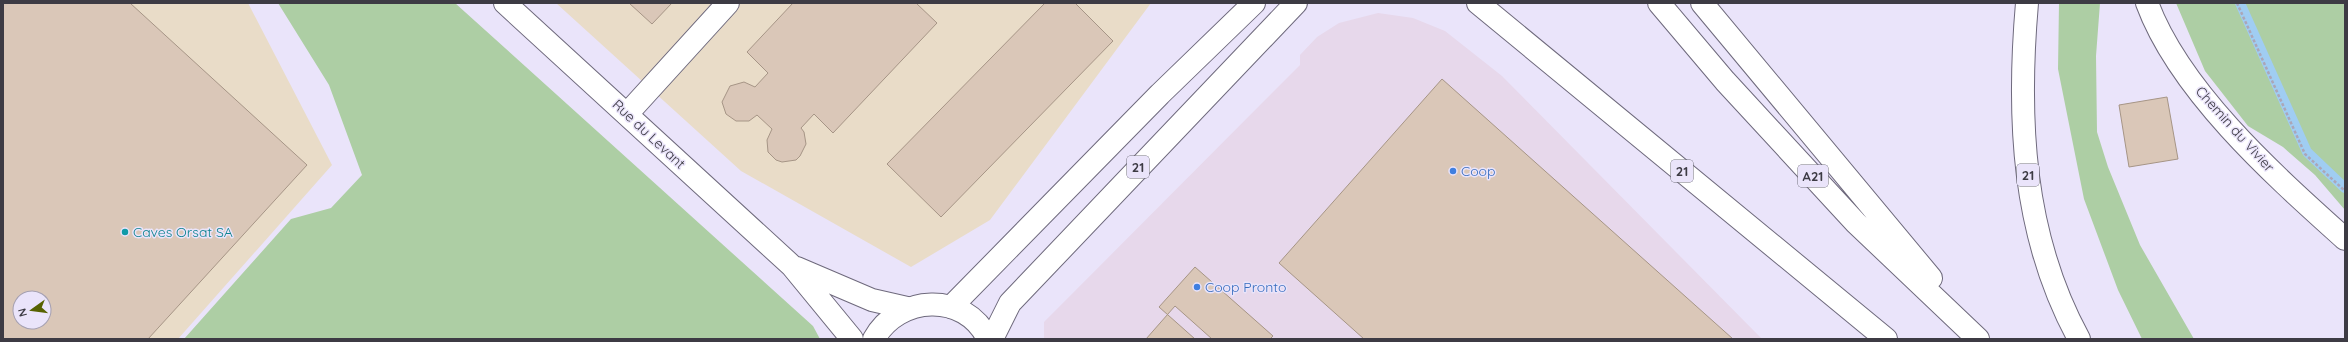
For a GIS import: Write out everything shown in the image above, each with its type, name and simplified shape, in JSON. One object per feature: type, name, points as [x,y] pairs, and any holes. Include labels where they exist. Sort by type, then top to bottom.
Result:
[{"type":"main road","name":"Rue du Levant","points":[[505,3],[792,266],[852,339]]},
{"type":"main road","points":[[627,114],[728,3]]},
{"type":"main road","name":"21","points":[[951,307],[1160,94],[1254,3]]},
{"type":"main road","name":"21","points":[[992,339],[1010,303],[1296,3]]},
{"type":"main road","name":"21","points":[[1478,3],[1886,339]]},
{"type":"main road","name":"A21","points":[[1659,3],[1725,81],[1856,223],[1978,339]]},
{"type":"main road","name":"A21","points":[[1702,3],[1981,339]]},
{"type":"main road","name":"21","points":[[2027,3],[2021,104],[2024,148],[2029,186],[2038,238],[2052,280],[2079,339]]},
{"type":"main road","name":"Chemin du Vivier","points":[[2146,3],[2163,38],[2211,105],[2268,167],[2345,239]]},
{"type":"main road","name":"Rue du Levant","points":[[792,266],[872,300],[907,308]]},
{"type":"main road","points":[[874,339],[885,324],[907,308],[929,304],[951,307],[975,321],[988,339]]},
{"type":"path","points":[[2237,3],[2305,154],[2345,191]]},
{"type":"shaded area","name":"Caves Orsat SA","points":[[3,3],[248,3],[332,165],[178,339],[3,339]]},
{"type":"shaded area","points":[[556,3],[1151,3],[990,220],[911,267],[741,171]]},
{"type":"shaded area","points":[[1378,13],[1413,18],[1445,31],[1502,76],[1762,339],[1044,339],[1044,322],[1300,65],[1300,55],[1317,37],[1339,23]]},
{"type":"green space","points":[[278,3],[455,3],[813,326],[820,339],[184,339],[291,219],[331,208],[362,175],[329,85]]},
{"type":"green space","points":[[2059,3],[2100,3],[2096,56],[2097,132],[2108,167],[2140,245],[2194,339],[2142,339],[2118,290],[2084,199],[2058,69]]},
{"type":"green space","points":[[2176,3],[2345,3],[2345,210],[2315,175],[2283,147],[2248,126],[2205,71]]},
{"type":"building","name":"Caves Orsat SA","points":[[3,3],[130,3],[307,165],[148,339],[3,339]]},
{"type":"building","points":[[629,3],[672,3],[652,24]]},
{"type":"building","points":[[793,3],[916,3],[937,23],[833,133],[814,114],[801,128],[804,132],[806,144],[800,156],[796,160],[782,162],[776,160],[768,152],[767,140],[772,129],[757,115],[749,121],[736,121],[726,114],[722,102],[730,86],[744,82],[755,87],[768,73],[747,52]]},
{"type":"building","points":[[1045,3],[1075,3],[1113,41],[941,217],[887,164]]},
{"type":"building","name":"Coop","points":[[1442,79],[1733,339],[1364,339],[1279,263]]},
{"type":"building","points":[[2167,97],[2178,159],[2129,167],[2119,105]]},
{"type":"building","name":"Coop Pronto","points":[[1195,267],[1273,336],[1270,339],[1195,339],[1159,307]]},
{"type":"building","name":"Coop Pronto","points":[[1175,306],[1212,339],[1146,339]]},
{"type":"waterway","points":[[2240,3],[2307,152],[2345,188]]},
{"type":"place","name":"Coop","points":[[1453,171]]},
{"type":"place","name":"Caves Orsat SA","points":[[125,232]]},
{"type":"place","name":"Coop Pronto","points":[[1197,287]]}]
